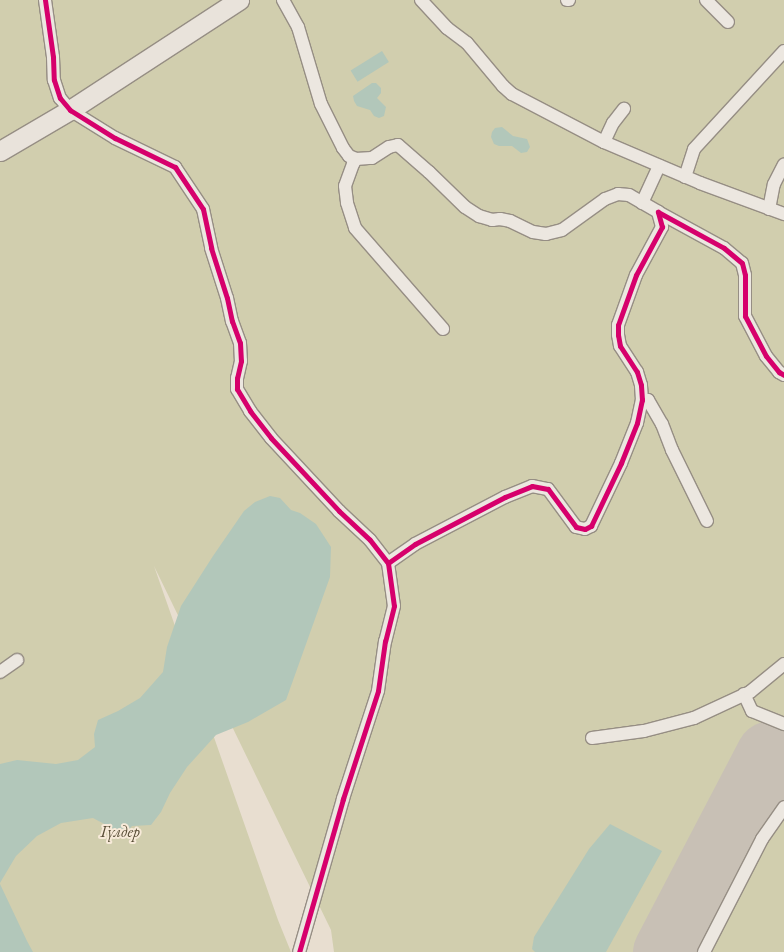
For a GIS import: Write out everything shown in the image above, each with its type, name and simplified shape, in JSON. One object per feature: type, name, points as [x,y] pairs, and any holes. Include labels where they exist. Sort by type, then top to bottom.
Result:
[{"type":"main road","points":[[0,151],[70,110],[239,0]]},
{"type":"street","points":[[45,0],[55,84],[60,98],[70,110],[116,138],[175,168],[181,173],[203,209],[211,248],[227,298],[232,321],[240,343],[241,360],[237,378],[237,389],[250,411],[272,438],[339,511],[370,540],[388,563],[394,606],[385,641],[378,691],[366,734],[343,799],[299,952]]},
{"type":"street","points":[[283,0],[298,27],[321,104],[349,156],[356,159],[372,158],[389,147],[398,145],[430,172],[465,207],[479,216],[492,220],[500,219],[510,221],[533,232],[546,234],[562,230],[605,199],[618,194],[629,195],[724,248],[742,264],[745,275],[745,316],[766,356],[784,375]]},
{"type":"street","points":[[420,0],[447,28],[467,43],[503,86],[512,94],[604,142],[686,177],[784,214]]},
{"type":"street","points":[[706,0],[728,22]]},
{"type":"street","points":[[686,177],[694,149],[784,51]]},
{"type":"street","points":[[604,142],[613,123],[624,109]]},
{"type":"street","points":[[356,159],[345,186],[347,204],[355,228],[443,329]]},
{"type":"street","points":[[769,209],[774,184],[784,164]]},
{"type":"street","points":[[642,203],[659,166]]},
{"type":"street","points":[[388,563],[415,544],[505,497],[532,486],[548,489],[576,527],[585,529],[591,526],[635,430],[642,400],[642,385],[637,372],[620,346],[618,325],[636,275],[662,227],[658,212]]},
{"type":"street","points":[[642,400],[648,400],[656,412],[707,521]]},
{"type":"street","points":[[0,672],[17,660]]},
{"type":"street","points":[[592,738],[644,731],[694,718],[744,694],[762,683],[784,664]]},
{"type":"street","points":[[744,694],[752,711],[784,724]]},
{"type":"street","points":[[704,952],[762,839],[784,807]]},
{"type":"green space","name":"Гүлдер","points":[[0,0],[784,0],[784,952],[334,952],[331,930],[154,566],[278,920],[291,952],[0,952]]},
{"type":"shaded area","points":[[382,51],[389,62],[358,82],[351,71]]},
{"type":"shaded area","points":[[372,83],[376,83],[381,88],[381,93],[377,98],[386,107],[384,116],[379,118],[374,116],[370,110],[357,106],[353,96]]},
{"type":"shaded area","points":[[502,127],[513,136],[527,139],[530,147],[527,152],[521,153],[512,146],[499,146],[494,144],[491,137],[492,132],[495,128]]},
{"type":"shaded area","points":[[270,496],[280,498],[291,510],[300,513],[316,524],[331,547],[330,577],[286,700],[248,722],[216,735],[187,767],[170,793],[161,812],[151,825],[132,826],[125,834],[117,836],[108,826],[93,818],[61,823],[37,836],[16,856],[0,883],[0,764],[17,760],[56,764],[78,760],[95,747],[94,734],[98,720],[118,711],[140,698],[163,672],[167,647],[181,606],[244,511],[255,502]]},
{"type":"shaded area","points":[[610,824],[662,851],[606,952],[535,952],[532,949],[534,937],[589,849]]},
{"type":"shaded area","points":[[0,884],[27,941],[33,952],[0,952]]},
{"type":"runway","points":[[667,952],[770,755]]},
{"type":"cycle path","points":[[45,0],[53,57],[54,80],[60,98],[70,110],[115,138],[175,167],[203,209],[211,248],[227,298],[232,321],[240,343],[241,361],[237,378],[237,389],[250,411],[271,438],[339,511],[370,540],[388,563],[394,606],[385,641],[378,691],[343,799],[299,952]]},
{"type":"cycle path","points":[[388,563],[415,544],[505,497],[532,486],[548,489],[576,527],[585,529],[591,526],[621,463],[637,423],[642,400],[641,385],[637,372],[620,346],[618,325],[636,275],[662,227],[658,212],[724,248],[742,263],[745,275],[745,316],[766,356],[779,372],[784,375]]}]
